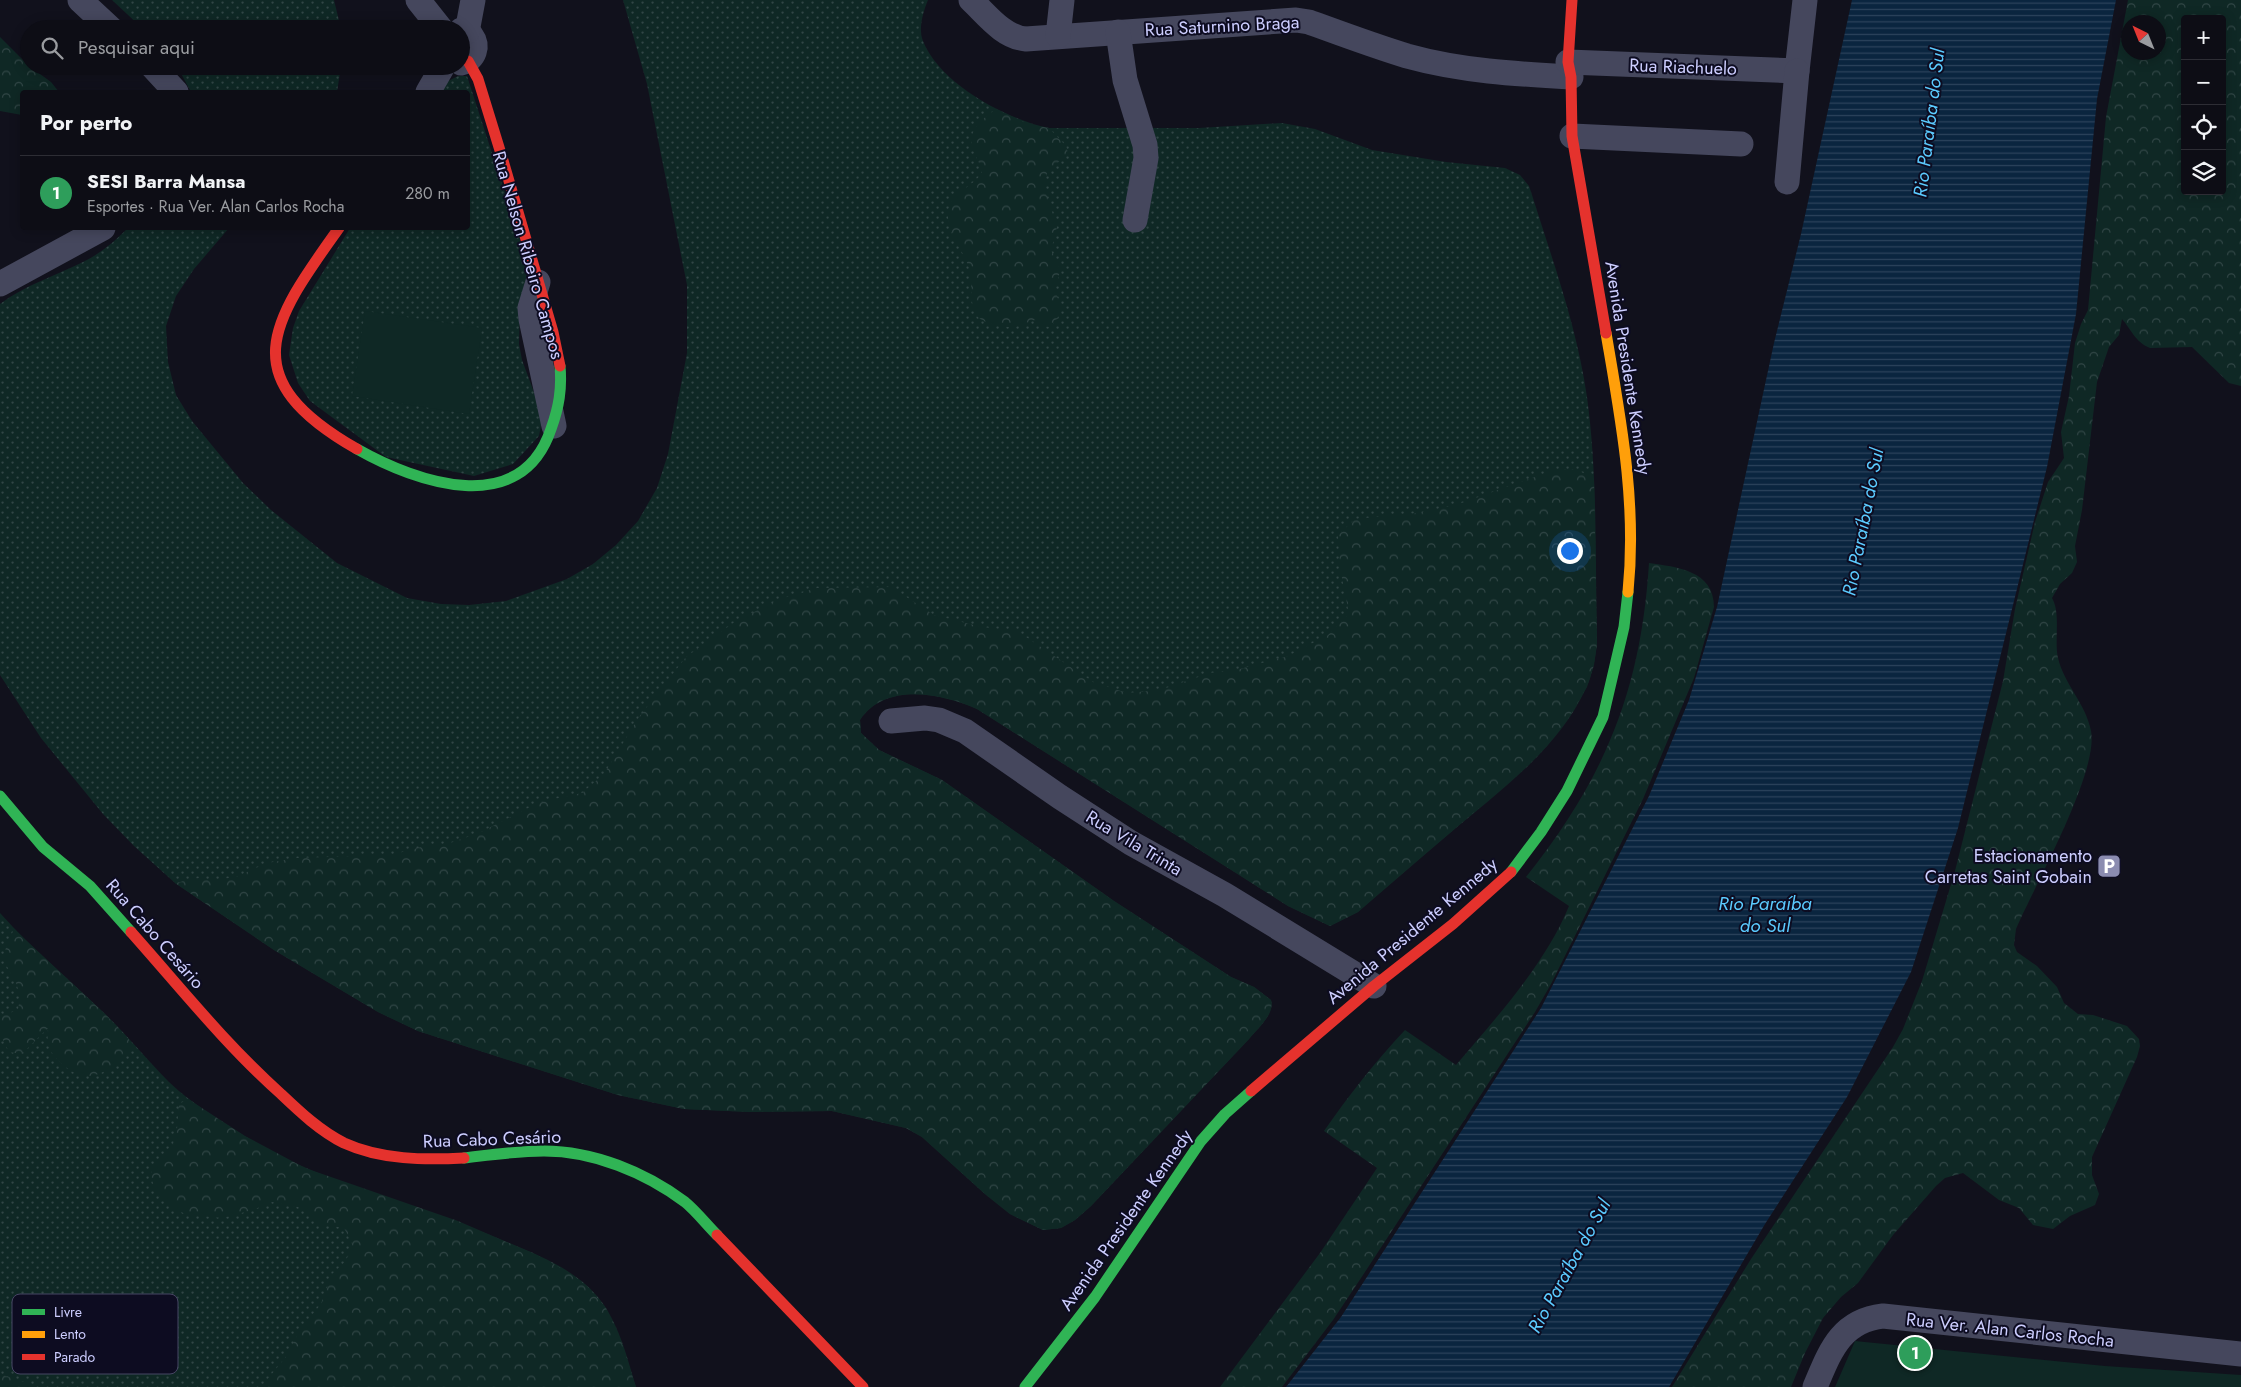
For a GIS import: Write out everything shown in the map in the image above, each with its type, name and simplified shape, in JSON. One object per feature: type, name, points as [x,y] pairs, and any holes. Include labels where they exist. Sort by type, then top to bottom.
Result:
[{"type":"street","points":[[80,0],[101,20]]},
{"type":"street","points":[[418,0],[435,20]]},
{"type":"street","points":[[467,20],[472,0]]},
{"type":"street","name":"Rua Saturnino Braga","points":[[971,0],[1006,33],[1015,38],[1296,20],[1309,22],[1408,56],[1469,69],[1518,75],[1570,69]]},
{"type":"street","points":[[1058,36],[1062,0]]},
{"type":"street","name":"Avenida Presidente Kennedy","points":[[1025,1387],[1095,1297],[1201,1142],[1225,1114],[1374,986],[1493,889],[1527,854],[1567,791],[1603,717],[1624,627],[1629,580],[1631,523],[1627,457],[1572,136],[1570,69],[1572,0]]},
{"type":"street","points":[[1787,182],[1805,0]]},
{"type":"street","points":[[1118,32],[1125,80],[1145,145],[1146,158],[1135,220]]},
{"type":"street","points":[[470,36],[476,45],[473,56],[470,58]]},
{"type":"street","name":"Rua Nelson Ribeiro Campos","points":[[470,69],[478,79],[538,282]]},
{"type":"street","name":"Rua Riachuelo","points":[[1570,69],[1797,71]]},
{"type":"street","points":[[160,75],[174,90]]},
{"type":"street","points":[[429,90],[438,75]]},
{"type":"street","points":[[1572,136],[1741,144]]},
{"type":"street","points":[[0,284],[99,230]]},
{"type":"street","points":[[338,230],[295,293],[277,335],[275,348],[277,371],[289,393],[306,413],[335,435],[393,469],[428,482],[465,488],[501,482],[519,474],[541,452],[554,426],[530,318],[530,308],[538,282]]},
{"type":"street","name":"Rua Vila Trinta","points":[[891,721],[925,718],[939,720],[965,731],[1060,797],[1131,843],[1225,895],[1374,986]]},
{"type":"street","name":"Rua Cabo Cesário","points":[[0,796],[51,854],[88,884],[207,1021],[261,1078],[326,1133],[342,1142],[359,1148],[403,1158],[441,1160],[544,1151],[583,1155],[625,1168],[666,1189],[686,1203],[864,1387]]},
{"type":"street","name":"Rua Ver. Alan Carlos Rocha","points":[[1815,1387],[1828,1355],[1839,1338],[1860,1322],[1883,1316],[2241,1354]]},
{"type":"green space","points":[[112,0],[334,0],[339,20],[133,20]]},
{"type":"green space","points":[[623,0],[928,0],[924,10],[921,31],[923,41],[932,57],[959,85],[976,97],[1014,117],[1032,123],[1049,128],[1199,128],[1282,123],[1315,129],[1372,150],[1446,162],[1505,168],[1520,175],[1529,186],[1571,320],[1587,397],[1593,458],[1595,520],[1597,644],[1593,666],[1588,683],[1574,710],[1560,730],[1527,767],[1358,912],[1330,926],[1288,906],[977,709],[963,703],[931,695],[914,694],[899,696],[884,700],[871,708],[860,720],[861,733],[879,750],[942,780],[1114,901],[1231,977],[1254,987],[1271,1000],[1270,1011],[1261,1026],[1091,1206],[1075,1220],[1061,1228],[1043,1230],[1010,1214],[922,1137],[906,1128],[832,1111],[751,1112],[684,1109],[618,1095],[418,1031],[378,1012],[274,950],[175,883],[134,846],[103,814],[41,738],[0,675],[0,304],[30,286],[89,259],[107,247],[126,230],[227,230],[194,269],[176,296],[166,326],[168,362],[176,395],[192,421],[243,483],[271,510],[337,563],[407,598],[441,604],[469,605],[506,601],[567,579],[593,564],[616,545],[638,521],[657,488],[668,454],[687,353],[687,285],[647,84]]},
{"type":"green space","points":[[2128,0],[2241,0],[2241,386],[2229,383],[2192,347],[2150,348],[2137,339],[2122,319],[2119,335],[2109,347],[2097,382],[2082,510],[2075,546],[2077,562],[2072,573],[2060,584],[2052,598],[2055,604],[2057,619],[2058,658],[2065,677],[2085,712],[2091,731],[2091,750],[2076,801],[2016,929],[2014,945],[2017,952],[2037,966],[2057,987],[2064,1003],[2078,1014],[2093,1015],[2127,1026],[2139,1039],[2140,1046],[2137,1057],[2092,1157],[2092,1175],[2099,1194],[2095,1205],[2070,1216],[2053,1229],[2033,1225],[2019,1208],[1999,1200],[1963,1173],[1945,1178],[1893,1235],[1858,1283],[1841,1297],[1823,1318],[1805,1353],[1791,1387],[1672,1387],[1751,1259],[1893,1047],[1903,1029],[1922,981],[1955,871],[2003,681],[2015,609],[2035,522],[2048,482],[2064,458],[2061,432],[2069,396],[2075,343],[2088,310],[2106,117],[2121,37],[2121,60],[2166,60],[2166,15],[2125,15]]},
{"type":"green space","points":[[0,37],[20,57],[20,75],[41,75],[57,90],[20,90],[20,115],[0,111]]},
{"type":"green space","points":[[182,75],[340,75],[337,90],[190,90]]},
{"type":"green space","points":[[458,76],[467,76],[529,267],[520,305],[519,344],[522,360],[538,403],[542,420],[539,436],[513,464],[474,476],[386,457],[310,401],[298,383],[289,355],[293,328],[299,311],[349,230],[470,230],[470,90],[440,90],[446,82]]},
{"type":"green space","points":[[996,109],[1028,124],[1049,128],[1066,146],[1068,153],[1047,173],[1044,187],[1057,227],[1051,251],[1059,266],[1055,291],[1060,310],[1057,319],[1049,327],[1041,325],[1035,320],[1016,326],[1005,327],[988,323],[977,316],[973,307],[969,268],[954,239],[949,223],[948,215],[951,201],[974,182],[982,172],[972,146],[972,134],[978,125]]},
{"type":"green space","points":[[365,311],[482,328],[469,414],[352,396]]},
{"type":"green space","points":[[1557,469],[1576,469],[1594,479],[1597,644],[1594,665],[1587,687],[1570,716],[1547,746],[1515,777],[1358,912],[1330,926],[1288,906],[977,709],[963,703],[931,695],[914,694],[884,700],[871,708],[860,720],[861,733],[879,750],[942,780],[1114,901],[1231,977],[1254,987],[1271,1000],[1270,1011],[1261,1026],[1091,1206],[1075,1220],[1061,1228],[1043,1230],[1010,1214],[922,1137],[906,1128],[832,1111],[751,1112],[684,1109],[618,1095],[418,1031],[378,1012],[274,950],[175,883],[199,878],[215,880],[236,877],[267,863],[297,858],[391,855],[425,846],[450,843],[479,833],[540,802],[582,793],[604,774],[639,717],[686,657],[736,621],[780,599],[817,588],[891,587],[934,615],[982,627],[1017,631],[1093,682],[1127,693],[1160,690],[1210,673],[1240,669],[1288,656],[1328,635],[1349,614],[1340,568],[1338,535],[1355,519],[1418,513],[1456,505]]},
{"type":"green space","points":[[1649,563],[1671,566],[1701,578],[1708,585],[1714,607],[1694,678],[1643,799],[1551,984],[1535,1012],[1333,1320],[1282,1387],[1220,1387],[1320,1253],[1377,1168],[1324,1131],[1343,1105],[1405,1030],[1456,1065],[1534,969],[1559,927],[1569,906],[1526,877],[1554,840],[1577,804],[1598,768],[1614,730],[1638,652],[1645,609]]},
{"type":"green space","points":[[0,913],[38,952],[112,1021],[177,1090],[214,1117],[273,1152],[305,1167],[370,1193],[470,1227],[528,1251],[577,1277],[597,1296],[611,1316],[621,1339],[636,1387],[0,1387]]},
{"type":"green space","points":[[14,929],[105,1014],[136,1047],[109,1069],[100,1074],[90,1076],[71,1071],[56,1058],[49,1047],[48,1028],[22,1054],[9,1052],[0,1034],[0,1013],[6,1015],[18,1009],[18,990],[5,959],[6,946]]},
{"type":"green space","points":[[188,1099],[245,1136],[305,1168],[458,1221],[537,1255],[568,1272],[587,1286],[606,1308],[621,1341],[636,1387],[261,1387],[285,1358],[300,1330],[321,1304],[332,1274],[346,1261],[352,1244],[344,1228],[320,1224],[298,1207],[272,1202],[253,1210],[222,1218],[185,1214],[170,1206],[157,1194],[150,1175],[157,1161],[173,1144],[177,1129],[179,1104]]},
{"type":"green space","points":[[1855,1341],[2105,1366],[2241,1375],[2241,1387],[1835,1387]]},
{"type":"green space","points":[[0,1374],[30,1384],[34,1387],[0,1387]]},
{"type":"water","name":"Rio Paraíba do Sul","points":[[1852,0],[2116,0],[2097,99],[2076,314],[2047,467],[1958,828],[1911,972],[1847,1097],[1765,1224],[1669,1387],[1286,1387],[1341,1317],[1541,1008],[1649,796],[1689,700],[1717,607],[1774,343],[1801,234]]},
{"type":"traffic: fast","points":[[357,449],[381,462],[408,473],[465,486],[492,484],[516,475],[537,457],[551,429],[559,398],[560,366]]},
{"type":"traffic: fast","points":[[1511,872],[1541,832],[1567,791],[1603,717],[1624,627],[1628,592]]},
{"type":"traffic: fast","points":[[0,796],[43,847],[90,886],[131,932]]},
{"type":"traffic: fast","points":[[1025,1387],[1095,1297],[1201,1141],[1225,1114],[1251,1091]]},
{"type":"traffic: fast","points":[[464,1158],[514,1152],[544,1151],[562,1152],[600,1159],[636,1173],[669,1191],[685,1202],[717,1235]]},
{"type":"traffic: slow","points":[[1606,333],[1622,430],[1629,494],[1630,559],[1628,592]]},
{"type":"traffic: jam","points":[[1572,0],[1568,62],[1571,77],[1572,136],[1606,333]]},
{"type":"traffic: jam","points":[[470,65],[478,79],[502,157],[553,332],[560,366]]},
{"type":"traffic: jam","points":[[338,230],[295,293],[282,321],[276,348],[279,373],[292,398],[318,423],[357,449]]},
{"type":"traffic: jam","points":[[1251,1091],[1374,986],[1453,924],[1511,872]]},
{"type":"traffic: jam","points":[[131,932],[241,1056],[295,1108],[327,1133],[358,1149],[388,1156],[419,1159],[464,1158]]},
{"type":"traffic: jam","points":[[717,1235],[863,1387]]},
{"type":"place","name":"Estacionamento Carretas Saint Gobain","points":[[2109,866]]},
{"type":"place","name":"SESI Barra Mansa","points":[[1915,1353]]}]
